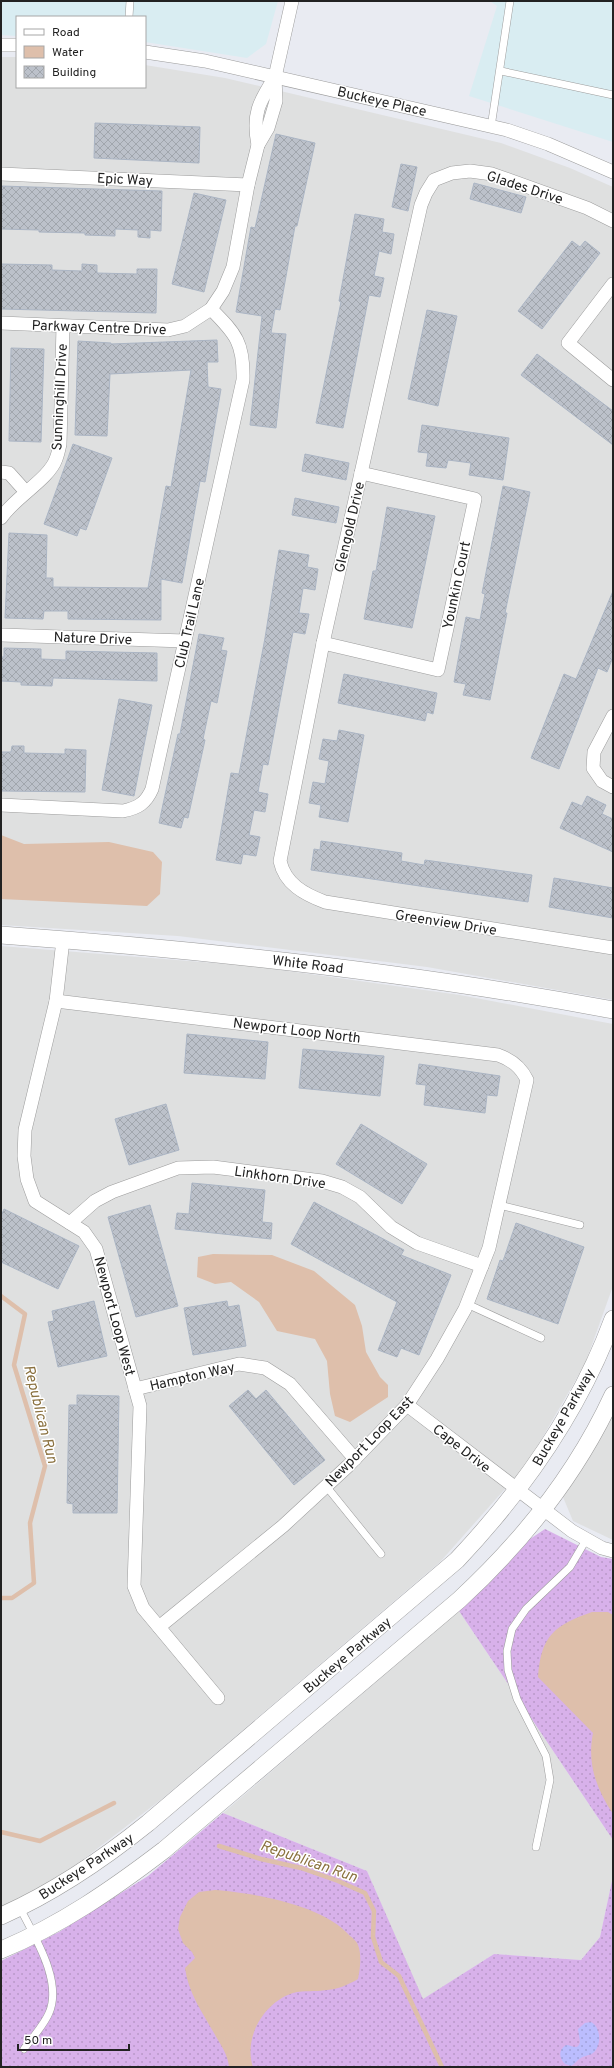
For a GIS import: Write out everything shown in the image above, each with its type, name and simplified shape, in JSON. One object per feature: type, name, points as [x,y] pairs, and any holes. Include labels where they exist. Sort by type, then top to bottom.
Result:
[{"type":"street","name":"Parkway Centre Drive","points":[[1,323],[168,330],[186,326],[211,309],[223,291],[233,267],[248,185],[258,145],[254,126],[261,100],[275,77],[292,1]]},
{"type":"street","points":[[1,45],[16,45]]},
{"type":"street","name":"Buckeye Place","points":[[146,52],[205,61],[491,127],[548,144],[613,172]]},
{"type":"street","name":"Glades Drive","points":[[434,180],[452,173],[470,171],[492,174],[587,208],[613,221]]},
{"type":"street","name":"Epic Way","points":[[1,174],[248,185]]},
{"type":"street","name":"Glengold Drive","points":[[286,877],[282,870],[280,860],[323,644],[421,205],[434,180]]},
{"type":"street","points":[[613,284],[568,344],[613,380]]},
{"type":"street","name":"Club Trail Lane","points":[[1,805],[123,811],[134,809],[142,804],[152,789],[243,380],[242,354],[239,342],[233,332],[211,309]]},
{"type":"street","name":"Sunninghill Drive","points":[[1,518],[9,506],[48,472],[56,460],[60,444],[62,326]]},
{"type":"street","points":[[1,472],[9,473],[26,492]]},
{"type":"street","name":"Younkin Court","points":[[323,644],[438,670],[475,499],[361,473]]},
{"type":"street","name":"Nature Drive","points":[[1,635],[185,641]]},
{"type":"street","points":[[613,716],[594,752],[593,768],[602,782],[613,787]]},
{"type":"street","name":"Greenview Drive","points":[[286,877],[301,892],[325,902],[613,948]]},
{"type":"street","name":"White Road","points":[[1,935],[243,956],[343,968],[613,1010]]},
{"type":"street","name":"Newport Loop West","points":[[63,940],[56,1001],[25,1130],[24,1156],[27,1179],[36,1200],[84,1232],[96,1249],[140,1406],[134,1586],[143,1608],[218,1698]]},
{"type":"street","name":"Newport Loop North","points":[[56,1001],[498,1055],[509,1058],[518,1066],[526,1080]]},
{"type":"street","name":"Newport Loop East","points":[[159,1627],[283,1526],[355,1458],[407,1405],[437,1359],[467,1304],[489,1248],[526,1080]]},
{"type":"street","name":"Linkhorn Drive","points":[[70,1223],[95,1202],[112,1192],[178,1168],[213,1167],[322,1181],[342,1186],[360,1197],[392,1227],[417,1243],[482,1266]]},
{"type":"street","name":"Buckeye Parkway","points":[[1,1916],[20,1908],[67,1882],[109,1854],[154,1818],[440,1576],[493,1522],[518,1491],[551,1442],[578,1397],[613,1319]]},
{"type":"street","name":"Hampton Way","points":[[135,1389],[239,1364],[265,1368],[290,1384],[355,1458]]},
{"type":"street","points":[[1,1950],[33,1935],[83,1908],[126,1880],[164,1850],[459,1600],[481,1580],[543,1510],[593,1433],[613,1395]]},
{"type":"street","name":"Cape Drive","points":[[407,1405],[543,1510],[586,1540],[613,1551]]},
{"type":"lane","points":[[129,16],[130,1]]},
{"type":"lane","points":[[491,127],[501,71],[510,1]]},
{"type":"lane","points":[[501,71],[613,95]]},
{"type":"lane","points":[[499,1205],[580,1225]]},
{"type":"lane","points":[[467,1304],[541,1338]]},
{"type":"lane","points":[[326,1486],[381,1554]]},
{"type":"lane","points":[[536,1847],[550,1780],[546,1756],[517,1699],[508,1670],[507,1651],[512,1629],[526,1609],[570,1567],[586,1540]]},
{"type":"lane","points":[[20,1908],[50,1974],[53,1986],[49,2013],[24,2049]]},
{"type":"shaded area","points":[[1,1],[278,1],[266,44],[247,58],[146,42],[146,16],[16,16],[16,36],[1,35]]},
{"type":"shaded area","points":[[490,1],[613,1],[613,142],[469,96],[497,6]]},
{"type":"shaded area","points":[[1,57],[16,57],[16,88],[146,88],[146,65],[225,78],[501,143],[570,168],[613,187],[613,1000],[427,967],[178,936],[1,925]]},
{"type":"shaded area","points":[[1,946],[252,966],[460,995],[613,1024],[613,1286],[585,1364],[527,1464],[440,1562],[163,1798],[63,1875],[1,1916]]},
{"type":"shaded area","points":[[613,1409],[613,1540],[573,1521],[563,1497],[585,1464]]},
{"type":"shaded area","points":[[545,1529],[601,1557],[613,1559],[613,1840],[459,1611],[527,1541]]},
{"type":"shaded area","points":[[459,1611],[613,1840],[613,1876],[600,1937],[581,1960],[494,1954],[422,2000],[367,1871],[223,1813]]},
{"type":"shaded area","points":[[223,1813],[367,1871],[423,1999],[494,1954],[581,1960],[600,1937],[613,1876],[613,2067],[1,2067],[1,1961],[59,1932],[148,1876]]},
{"type":"sand","points":[[591,2022],[597,2028],[599,2037],[596,2050],[592,2054],[584,2056],[571,2066],[565,2064],[560,2054],[563,2047],[566,2045],[574,2047],[578,2046],[580,2042],[578,2029],[585,2023]]},
{"type":"water","points":[[1,835],[24,844],[109,842],[153,852],[162,862],[160,894],[147,906],[1,899]]},
{"type":"water","points":[[213,1254],[272,1255],[314,1271],[355,1305],[362,1326],[366,1352],[380,1377],[388,1385],[388,1397],[350,1422],[335,1416],[330,1394],[327,1361],[315,1339],[277,1331],[259,1302],[231,1282],[215,1284],[197,1277],[198,1257]]},
{"type":"water","points":[[592,1612],[608,1612],[613,1615],[613,1814],[602,1795],[594,1775],[591,1755],[593,1733],[538,1677],[542,1651],[552,1634],[559,1627],[568,1622]]},
{"type":"water","points":[[215,1890],[249,1894],[287,1902],[323,1916],[338,1925],[355,1940],[360,1953],[358,1979],[335,1989],[293,1993],[273,2004],[258,2022],[254,2033],[251,2044],[253,2067],[229,2067],[221,2045],[192,1994],[185,1968],[195,1958],[192,1952],[183,1943],[178,1929],[180,1917],[188,1901],[199,1892]]},
{"type":"building","points":[[95,123],[200,127],[199,163],[94,158]]},
{"type":"building","points":[[276,134],[315,143],[297,226],[295,226],[280,310],[275,309],[271,333],[286,334],[276,428],[250,425],[262,316],[236,312],[251,227],[255,228]]},
{"type":"building","points":[[401,164],[417,167],[408,211],[392,207]]},
{"type":"building","points":[[474,183],[526,197],[521,213],[470,199]]},
{"type":"building","points":[[1,186],[162,191],[161,231],[150,230],[150,238],[138,237],[138,230],[115,229],[115,236],[85,235],[85,233],[39,232],[39,230],[1,229]]},
{"type":"building","points":[[194,193],[226,200],[204,292],[172,284]]},
{"type":"building","points":[[355,214],[384,219],[382,232],[394,234],[391,254],[379,251],[374,276],[384,278],[380,297],[369,295],[343,428],[316,423],[341,302],[339,301]]},
{"type":"building","points":[[572,241],[580,247],[585,241],[600,253],[542,329],[518,311]]},
{"type":"building","points":[[1,264],[52,265],[52,270],[82,271],[82,264],[97,265],[97,273],[137,274],[137,269],[157,269],[156,313],[1,309]]},
{"type":"building","points":[[427,310],[457,316],[438,406],[408,399]]},
{"type":"building","points":[[217,340],[218,362],[207,362],[208,387],[221,389],[205,482],[200,481],[182,583],[161,579],[161,620],[68,619],[68,611],[44,611],[43,619],[5,618],[9,533],[47,535],[46,578],[53,578],[53,587],[148,588],[166,486],[171,487],[191,370],[110,374],[107,436],[75,435],[78,341],[111,344]]},
{"type":"building","points":[[11,348],[44,349],[41,442],[9,441]]},
{"type":"building","points":[[537,354],[613,411],[613,445],[521,375]]},
{"type":"building","points":[[422,425],[509,438],[503,480],[469,475],[471,463],[448,460],[446,468],[426,466],[428,453],[418,452]]},
{"type":"building","points":[[73,444],[112,458],[86,530],[80,528],[77,536],[44,524]]},
{"type":"building","points":[[305,454],[349,463],[346,480],[302,471]]},
{"type":"building","points":[[503,486],[530,492],[505,613],[507,613],[490,700],[463,695],[466,684],[454,682],[466,617],[480,620],[485,594],[482,593]]},
{"type":"building","points":[[295,498],[339,507],[336,523],[292,515]]},
{"type":"building","points":[[387,507],[435,516],[412,628],[364,619],[373,571],[376,571]]},
{"type":"building","points":[[279,550],[309,555],[307,567],[318,569],[315,590],[303,588],[299,613],[309,614],[305,634],[293,632],[268,765],[263,764],[258,792],[268,794],[265,812],[254,810],[249,835],[260,837],[256,856],[243,854],[241,864],[216,860],[231,773],[239,774],[265,638]]},
{"type":"building","points":[[613,591],[613,657],[607,672],[598,668],[559,769],[531,758],[564,674],[576,679]]},
{"type":"building","points":[[199,634],[224,638],[221,650],[227,651],[217,703],[211,701],[203,739],[205,740],[188,818],[184,817],[181,828],[159,823],[178,734],[180,734]]},
{"type":"building","points":[[4,648],[41,649],[41,659],[66,660],[66,651],[157,653],[157,681],[53,678],[52,686],[21,685],[21,682],[1,681],[1,657],[4,657]]},
{"type":"building","points":[[344,674],[437,693],[433,714],[427,712],[425,721],[338,703]]},
{"type":"building","points":[[119,699],[152,705],[134,796],[102,790]]},
{"type":"building","points":[[339,730],[364,735],[348,822],[319,817],[321,805],[309,803],[313,782],[325,784],[329,761],[319,759],[323,739],[337,741]]},
{"type":"building","points":[[12,746],[24,746],[24,753],[65,754],[65,749],[86,750],[85,792],[1,791],[1,752],[11,752]]},
{"type":"building","points":[[587,796],[606,805],[602,814],[613,819],[613,852],[560,828],[572,802],[582,806]]},
{"type":"building","points":[[321,841],[402,853],[401,861],[424,865],[425,860],[532,875],[528,902],[311,870],[314,849],[320,850]]},
{"type":"building","points":[[554,878],[613,888],[613,918],[549,907]]},
{"type":"building","points":[[187,1034],[268,1042],[265,1079],[184,1073]]},
{"type":"building","points":[[303,1049],[384,1056],[380,1096],[299,1088]]},
{"type":"building","points":[[419,1064],[500,1076],[497,1096],[487,1095],[485,1113],[424,1105],[426,1085],[416,1084]]},
{"type":"building","points":[[166,1104],[179,1150],[129,1165],[115,1119]]},
{"type":"building","points":[[361,1124],[427,1164],[402,1204],[336,1164]]},
{"type":"building","points":[[192,1183],[265,1190],[262,1222],[272,1223],[271,1239],[175,1229],[177,1213],[189,1214]]},
{"type":"building","points":[[314,1202],[404,1250],[401,1255],[451,1275],[419,1355],[401,1348],[397,1357],[378,1350],[397,1302],[291,1244]]},
{"type":"building","points":[[150,1205],[178,1306],[136,1317],[108,1217]]},
{"type":"building","points":[[4,1209],[79,1246],[58,1289],[1,1262],[1,1216]]},
{"type":"building","points":[[516,1223],[584,1247],[558,1324],[487,1299],[500,1260],[503,1261]]},
{"type":"building","points":[[94,1301],[107,1356],[58,1367],[48,1322],[54,1321],[52,1311]]},
{"type":"building","points":[[227,1301],[228,1307],[239,1305],[246,1346],[193,1355],[184,1308]]},
{"type":"building","points":[[248,1390],[256,1399],[266,1390],[325,1460],[294,1485],[229,1406]]},
{"type":"building","points":[[77,1395],[119,1396],[117,1513],[73,1513],[73,1504],[67,1503],[69,1405],[77,1405]]},
{"type":"waterway","name":"Republican Run","points":[[1,1296],[25,1314],[14,1365],[45,1466],[30,1523],[34,1583],[12,1598],[1,1598]]},
{"type":"waterway","name":"Republican Run","points":[[1,1832],[40,1841],[114,1803]]},
{"type":"waterway","name":"Republican Run","points":[[219,1846],[261,1859],[301,1868],[338,1881],[365,1893],[374,1911],[373,1937],[381,1962],[399,1976],[442,2067]]}]
